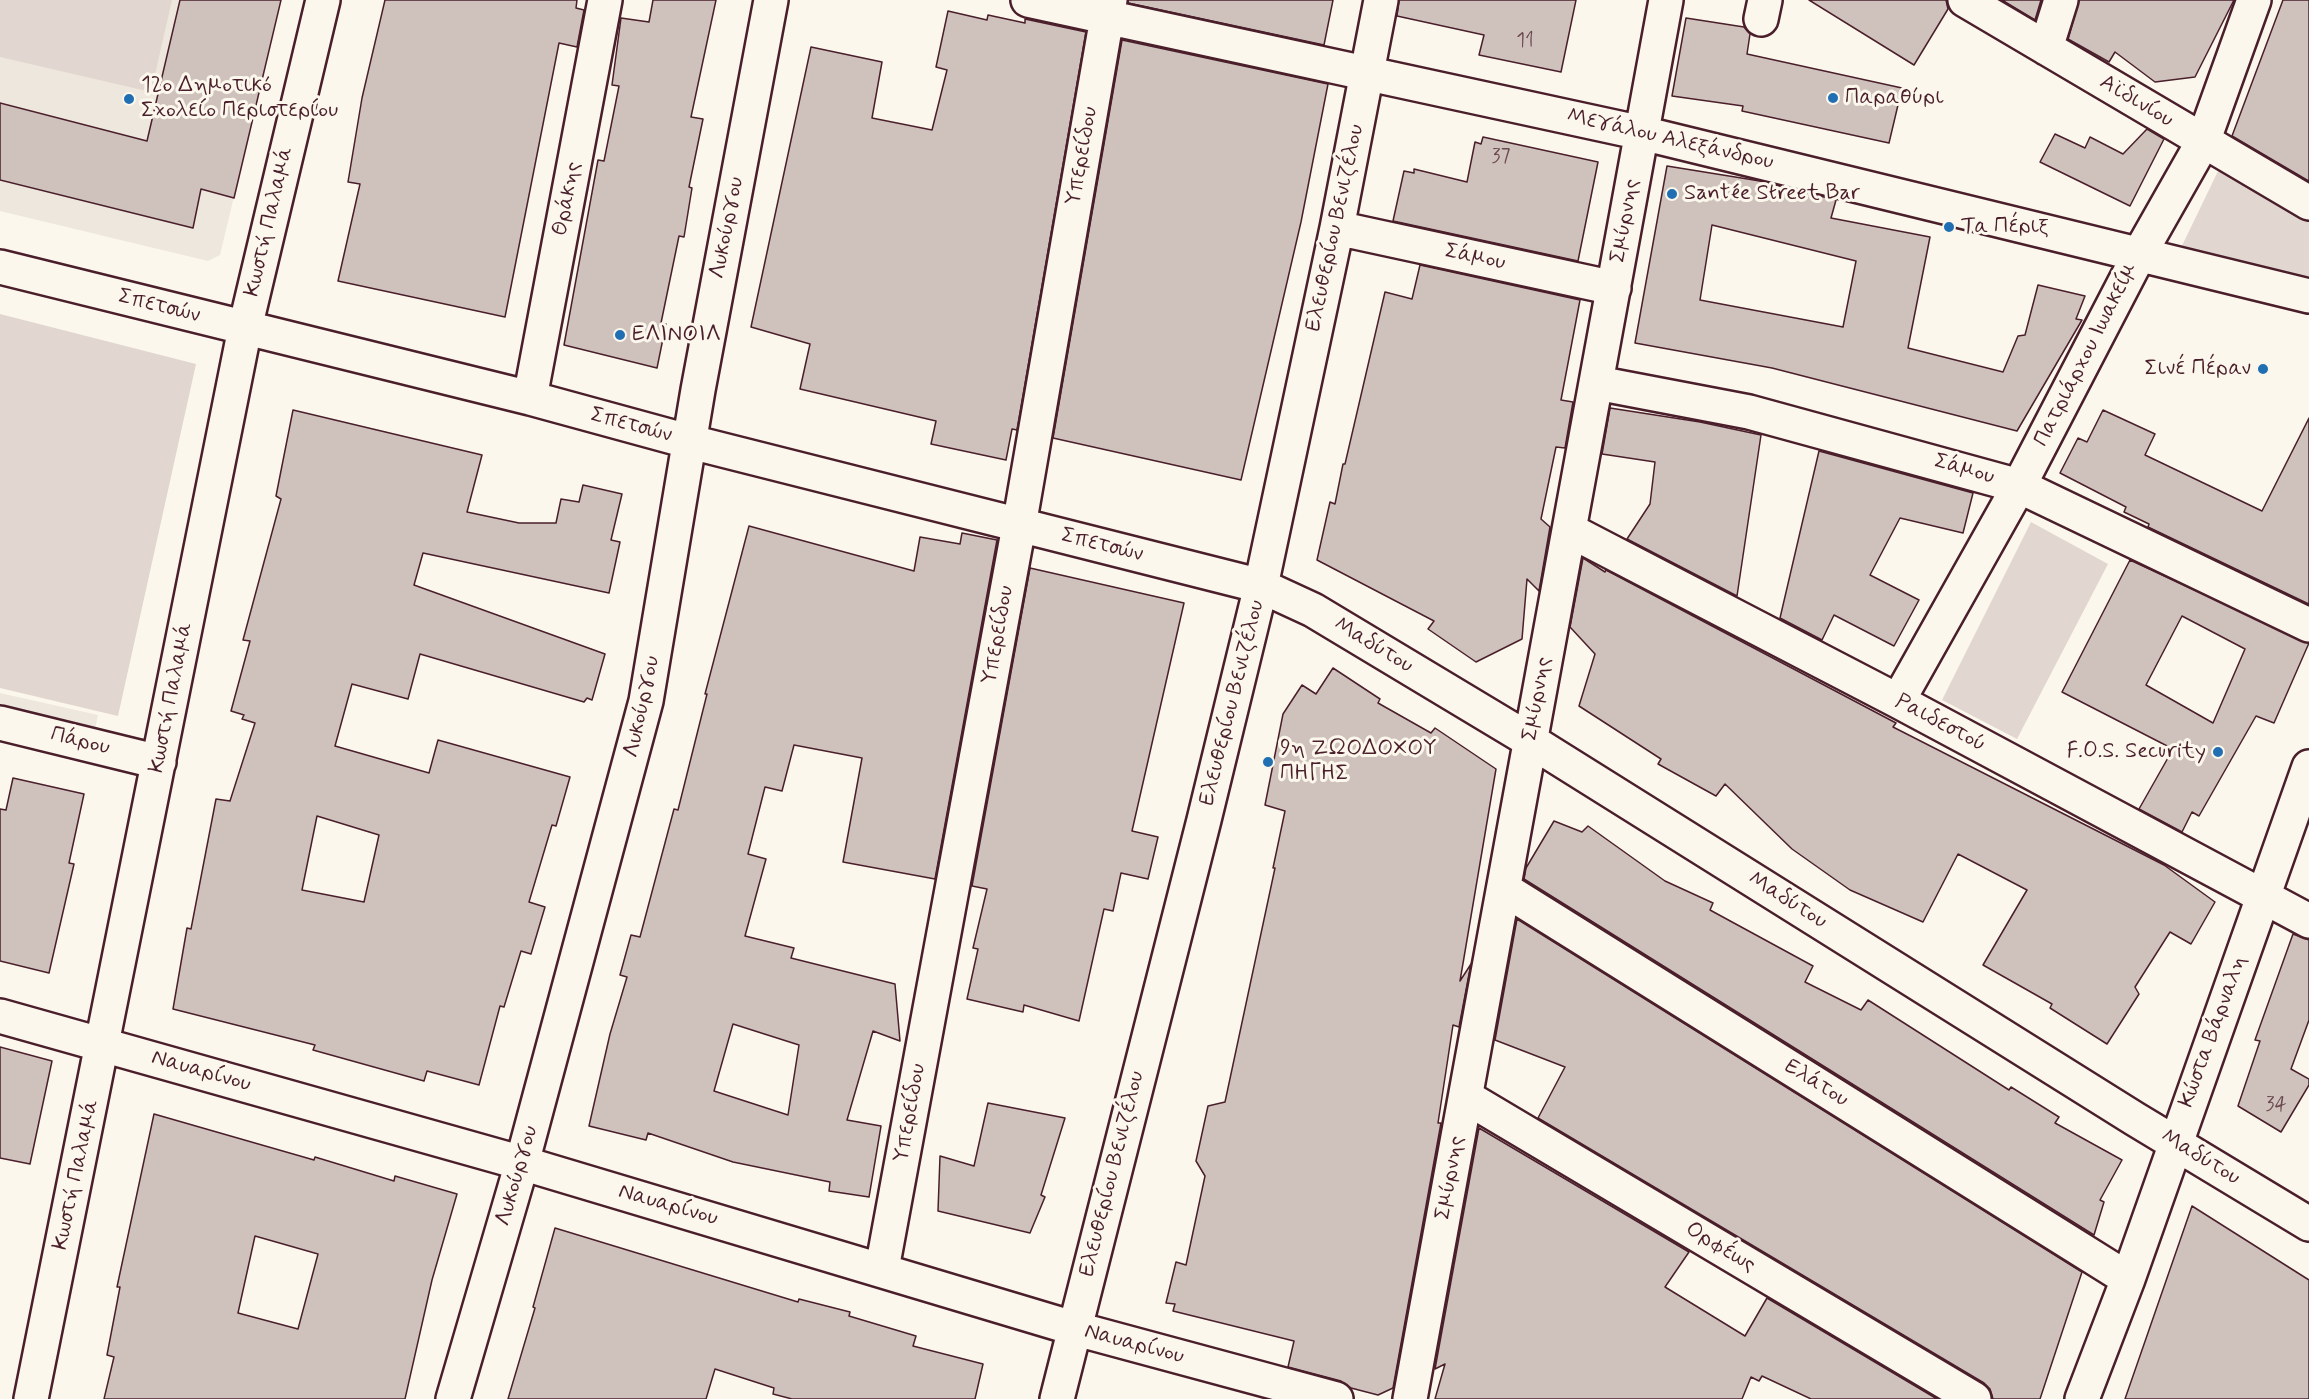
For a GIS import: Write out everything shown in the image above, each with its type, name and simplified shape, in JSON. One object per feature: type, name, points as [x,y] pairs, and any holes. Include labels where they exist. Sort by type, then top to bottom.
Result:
[{"type":"street","name":"Κωστή Παλαμά","points":[[31,1399],[104,1044],[245,328],[323,0]]},
{"type":"street","name":"Θράκης","points":[[530,398],[605,0]]},
{"type":"street","name":"Λυκούργου","points":[[453,1399],[522,1163],[646,701],[698,390],[771,0]]},
{"type":"street","name":"Μεγάλου Αλεξάνδρου","points":[[1028,0],[1108,9],[1369,72],[1642,133],[2309,296]]},
{"type":"street","name":"Ελευθερίου Βενιζέλου","points":[[1057,1399],[1261,586],[1337,228],[1382,0]]},
{"type":"street","name":"Σμύρνης","points":[[1410,1399],[1666,0]]},
{"type":"street","name":"Αϊδινίου","points":[[1965,0],[2309,203]]},
{"type":"street","points":[[2046,48],[2061,0]]},
{"type":"street","name":"Πατριάρχου Ιωακείμ","points":[[1898,701],[2019,486],[2140,253],[2203,142],[2254,0]]},
{"type":"street","name":"Υπερείδου","points":[[882,1269],[1020,526],[1108,9]]},
{"type":"street","name":"Σάμου","points":[[1337,228],[1614,288]]},
{"type":"street","name":"Σπετσών","points":[[0,267],[530,398],[691,442],[1261,586]]},
{"type":"street","name":"Σάμου","points":[[1597,383],[1749,411],[2019,486],[2309,625]]},
{"type":"street","name":"Ραιδεστού","points":[[1569,530],[1898,701],[2262,898],[2309,921]]},
{"type":"street","name":"Μαδύτου","points":[[1261,586],[1313,610],[1531,741],[2175,1143],[2309,1224]]},
{"type":"street","name":"Πάρου","points":[[0,723],[159,762]]},
{"type":"street","name":"Κώστα Βάρναλη","points":[[2082,1399],[2128,1279],[2309,767]]},
{"type":"street","name":"Ελάτου","points":[[1504,889],[2128,1279]]},
{"type":"street","name":"Ναυαρίνου","points":[[0,1016],[522,1163],[1073,1328],[1336,1399]]},
{"type":"street","name":"Ορφέως","points":[[1466,1097],[1974,1399]]},
{"type":"shaded area","name":"12ο Δημοτικό Σχολείο Περιστερίου","points":[[0,0],[281,0],[220,255],[208,261],[0,211]]},
{"type":"shaded area","points":[[0,0],[172,0],[151,92],[0,57]]},
{"type":"shaded area","points":[[2220,167],[2309,214],[2309,284],[2178,254]]},
{"type":"shaded area","points":[[0,314],[196,364],[118,716],[0,688]]},
{"type":"shaded area","points":[[2031,522],[2108,564],[2017,739],[1942,700]]},
{"type":"shaded area","points":[[0,693],[98,715],[88,761],[0,742]]},
{"type":"building","points":[[180,0],[281,0],[234,198],[201,189],[193,228],[0,180],[0,103],[147,141]]},
{"type":"building","points":[[385,0],[577,0],[576,8],[584,10],[577,47],[559,43],[505,317],[338,281],[360,184],[348,182],[362,98]]},
{"type":"building","points":[[653,0],[716,0],[691,117],[703,119],[689,187],[692,188],[684,237],[679,236],[661,323],[666,324],[657,368],[564,345],[598,160],[604,161],[619,86],[612,85],[621,18],[649,22]]},
{"type":"building","points":[[1128,0],[1333,0],[1324,45],[1128,3]]},
{"type":"building","points":[[1399,0],[1576,0],[1561,72],[1479,55],[1484,35],[1397,16]]},
{"type":"building","points":[[1809,0],[1946,0],[1948,9],[1914,65]]},
{"type":"building","points":[[2002,0],[2041,0],[2035,20]]},
{"type":"building","points":[[2079,0],[2234,0],[2195,77],[2155,82],[2115,52],[2109,62],[2068,39]]},
{"type":"building","points":[[2283,0],[2309,0],[2309,181],[2232,136]]},
{"type":"building","points":[[948,11],[987,20],[988,15],[1025,23],[1025,19],[1086,32],[1017,430],[1012,429],[1006,460],[931,444],[936,421],[800,389],[810,344],[751,327],[811,47],[882,62],[872,118],[932,130],[947,70],[936,67]]},
{"type":"building","points":[[1686,18],[1744,27],[1750,34],[1747,54],[1902,88],[1889,143],[1742,111],[1743,106],[1672,96]]},
{"type":"building","points":[[1122,40],[1328,84],[1301,222],[1241,480],[1053,438]]},
{"type":"building","points":[[2147,129],[2164,139],[2130,206],[2040,162],[2055,134],[2085,148],[2090,137],[2123,154]]},
{"type":"building","points":[[1483,137],[1598,162],[1578,261],[1393,221],[1404,171],[1414,173],[1414,169],[1467,182],[1475,142],[1481,144]]},
{"type":"building","points":[[1667,166],[1760,181],[1836,200],[1831,218],[1930,237],[1908,348],[2003,372],[2018,336],[2025,335],[2038,285],[2085,296],[2076,319],[2082,320],[2017,431],[1772,368],[1635,343]],"holes":[[[1712,225],[1856,261],[1843,327],[1700,300]]]},
{"type":"building","points":[[1420,265],[1580,300],[1561,400],[1573,402],[1565,448],[1556,447],[1541,519],[1550,527],[1539,591],[1527,579],[1522,639],[1476,662],[1428,629],[1434,621],[1317,560],[1330,502],[1335,504],[1385,292],[1412,299]]},
{"type":"building","points":[[1610,408],[1700,422],[1761,435],[1737,596],[1627,539],[1650,504],[1655,462],[1602,454]]},
{"type":"building","points":[[293,410],[482,455],[467,512],[519,523],[556,523],[561,499],[579,502],[583,485],[622,494],[611,540],[620,542],[609,593],[423,553],[414,585],[605,654],[592,700],[587,698],[584,702],[420,654],[408,699],[352,684],[335,746],[429,773],[438,740],[570,777],[556,826],[552,825],[529,902],[545,907],[531,954],[521,951],[504,1007],[500,1006],[479,1085],[427,1071],[424,1081],[313,1050],[315,1045],[173,1009],[187,928],[191,929],[216,799],[230,801],[255,723],[242,719],[244,715],[231,711],[250,641],[243,640],[281,499],[276,496]],"holes":[[[317,816],[379,835],[364,902],[302,890]]]},
{"type":"building","points":[[2103,410],[2155,434],[2145,455],[2262,511],[2309,418],[2309,604],[2148,527],[2149,524],[2124,512],[2126,507],[2060,473],[2078,438],[2087,442]]},
{"type":"building","points":[[1819,451],[1973,493],[1963,533],[1900,518],[1870,575],[1919,600],[1894,646],[1834,615],[1822,640],[1780,618]]},
{"type":"building","points":[[749,526],[914,571],[920,537],[960,544],[962,533],[997,540],[935,879],[843,862],[862,758],[794,745],[782,791],[765,787],[748,854],[766,859],[745,936],[794,948],[791,958],[895,984],[900,1041],[873,1031],[847,1120],[881,1126],[869,1197],[829,1191],[830,1182],[733,1162],[648,1133],[646,1140],[589,1126],[610,1034],[627,977],[620,975],[631,935],[640,937],[674,809],[678,810],[707,694],[705,694]],"holes":[[[733,1024],[799,1045],[788,1115],[714,1091]]]},
{"type":"building","points":[[1583,558],[1605,572],[1606,570],[1896,723],[1893,727],[2164,865],[2215,902],[2191,944],[2170,932],[2135,987],[2139,994],[2107,1044],[2050,1008],[2052,1004],[1983,965],[2027,890],[1958,854],[1923,922],[1850,890],[1792,849],[1725,784],[1716,796],[1658,764],[1661,759],[1579,706],[1595,654],[1570,627]]},
{"type":"building","points":[[2130,560],[2309,643],[2274,723],[2256,716],[2199,816],[2192,812],[2182,832],[2139,809],[2173,749],[2062,692]],"holes":[[[2182,616],[2245,649],[2213,723],[2146,685]]]},
{"type":"building","points":[[1030,568],[1184,603],[1132,831],[1158,837],[1148,879],[1121,873],[1113,911],[1104,909],[1079,1021],[1024,1005],[1023,1012],[967,999],[978,949],[973,948],[987,889],[972,886]]},
{"type":"building","points":[[1333,668],[1380,699],[1378,703],[1431,733],[1435,728],[1496,769],[1460,981],[1471,964],[1459,1027],[1453,1025],[1438,1123],[1441,1123],[1393,1388],[1378,1395],[1351,1388],[1341,1381],[1288,1367],[1294,1341],[1173,1311],[1175,1304],[1166,1303],[1176,1262],[1186,1265],[1205,1176],[1196,1161],[1208,1106],[1225,1102],[1275,868],[1273,868],[1285,811],[1265,805],[1283,714],[1302,685],[1316,694]]},
{"type":"building","points":[[13,778],[84,794],[69,863],[74,864],[49,973],[0,961],[0,809],[6,810]]},
{"type":"building","points":[[1554,821],[1582,832],[1588,826],[1665,881],[1713,903],[1710,910],[1813,966],[1805,982],[1861,1010],[1868,1000],[2009,1090],[2011,1087],[2059,1117],[2055,1123],[2122,1160],[2100,1200],[2104,1202],[2094,1235],[1524,879],[1526,868]]},
{"type":"building","points":[[1517,919],[2082,1272],[2040,1399],[1993,1399],[1990,1389],[1984,1383],[1538,1118],[1565,1067],[1495,1040]]},
{"type":"building","points":[[2293,934],[2309,940],[2309,1020],[2291,1069],[2309,1079],[2309,1085],[2281,1132],[2238,1106],[2260,1041],[2255,1040]]},
{"type":"building","points":[[0,1047],[52,1061],[30,1164],[0,1158]]},
{"type":"building","points":[[988,1103],[1065,1118],[1041,1195],[1045,1197],[1030,1233],[938,1211],[940,1156],[974,1166]]},
{"type":"building","points":[[154,1114],[314,1160],[315,1157],[394,1181],[395,1176],[457,1194],[432,1280],[405,1399],[104,1399],[114,1357],[107,1355],[120,1287],[117,1287]],"holes":[[[255,1236],[318,1254],[298,1329],[238,1313]]]},
{"type":"building","points":[[1479,1128],[1689,1252],[1665,1287],[1745,1336],[1767,1298],[1937,1399],[1811,1399],[1762,1376],[1759,1381],[1751,1377],[1742,1399],[1435,1399],[1445,1364],[1435,1369]]},
{"type":"building","points":[[2192,1206],[2309,1280],[2309,1399],[2125,1399]]},
{"type":"building","points":[[555,1228],[798,1302],[799,1299],[850,1312],[849,1316],[916,1336],[913,1346],[983,1364],[975,1399],[792,1399],[773,1394],[774,1388],[715,1369],[706,1399],[508,1399],[535,1308],[533,1307]]},
{"type":"place","name":"Παραθύρι","points":[[1833,98]]},
{"type":"place","name":"12ο Δημοτικό Σχολείο Περιστερίου","points":[[129,99]]},
{"type":"place","name":"Santée Street Bar","points":[[1672,194]]},
{"type":"place","name":"Τα Πέριξ","points":[[1949,227]]},
{"type":"place","name":"ΕΛΙΝΟΙΛ","points":[[620,335]]},
{"type":"place","name":"Σινέ Πέραν","points":[[2263,369]]},
{"type":"place","name":"F.O.S. Security","points":[[2218,752]]},
{"type":"place","name":"9η ΖΩΟΔΟΧΟΥ ΠΗΓΗΣ","points":[[1268,762]]}]
